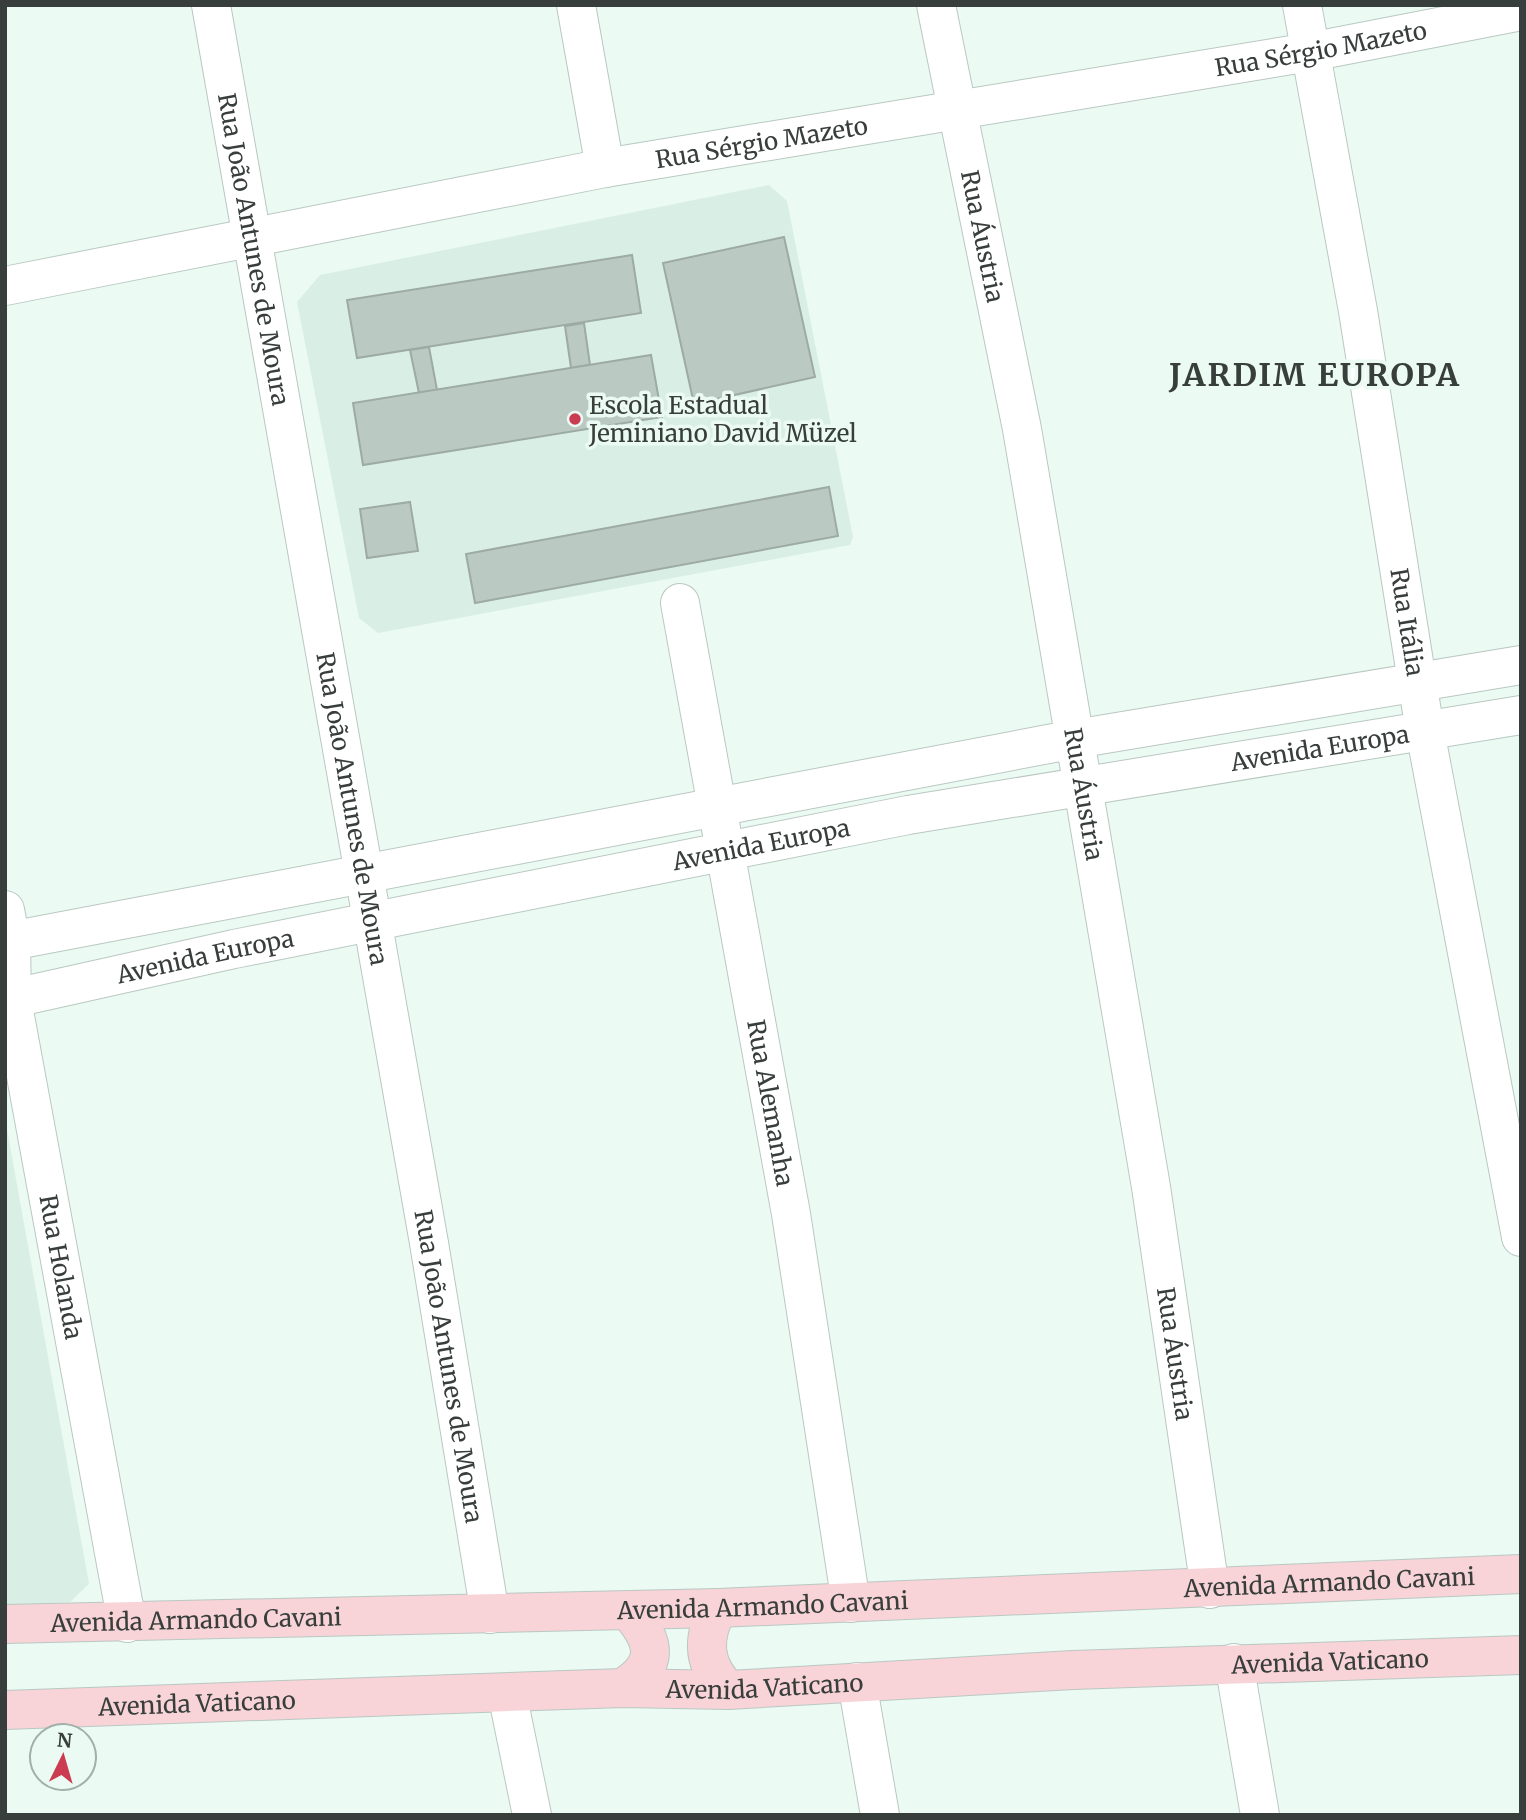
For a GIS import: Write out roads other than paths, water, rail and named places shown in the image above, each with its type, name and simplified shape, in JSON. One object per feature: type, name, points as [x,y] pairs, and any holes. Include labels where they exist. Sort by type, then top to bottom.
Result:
[{"type":"main road","name":"Avenida Armando Cavani","points":[[5,1624],[629,1611],[1521,1574]]},
{"type":"main road","points":[[718,1608],[711,1622],[706,1648],[713,1672],[728,1690]]},
{"type":"main road","points":[[623,1688],[646,1670],[650,1660],[648,1638],[629,1611]]},
{"type":"main road","name":"Avenida Vaticano","points":[[5,1710],[623,1688],[728,1690],[1234,1664],[1521,1655]]},
{"type":"street","name":"Rua João Antunes de Moura","points":[[211,5],[373,924],[490,1614]]},
{"type":"street","points":[[576,5],[605,168]]},
{"type":"street","name":"Rua Áustria","points":[[936,5],[1022,429],[1076,739],[1081,786],[1151,1187],[1210,1589]]},
{"type":"street","name":"Rua Itália","points":[[1302,5],[1358,312],[1425,731],[1521,1237]]},
{"type":"street","name":"Rua Sérgio Mazeto","points":[[5,286],[252,240],[605,168],[1310,52],[1521,11]]},
{"type":"street","name":"Rua Alemanha","points":[[680,604],[791,1214],[851,1602]]},
{"type":"street","name":"Avenida Europa","points":[[7,931],[364,873],[1076,739],[1521,665]]},
{"type":"street","name":"Avenida Europa","points":[[9,1000],[234,949],[373,924],[725,850],[1081,786],[1521,715]]},
{"type":"street","name":"Rua Holanda","points":[[7,931],[9,1000],[127,1623]]},
{"type":"street","points":[[1234,1664],[1260,1815]]},
{"type":"street","points":[[857,1682],[880,1815]]},
{"type":"street","points":[[507,1693],[532,1815]]},
{"type":"place","name":"Escola Estadual Jeminiano David Müzel","points":[[575,419]]},
{"type":"district","name":"JARDIM EUROPA","points":[[1315,375]]}]
